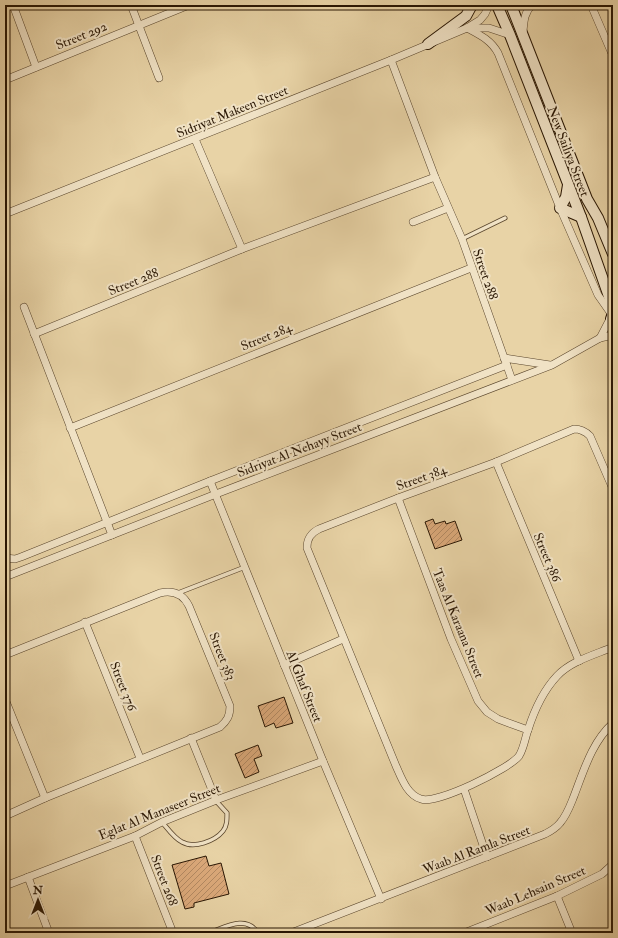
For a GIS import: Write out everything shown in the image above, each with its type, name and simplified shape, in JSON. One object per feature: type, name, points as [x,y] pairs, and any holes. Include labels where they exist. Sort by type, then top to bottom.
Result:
[{"type":"street","points":[[12,5],[36,67]]},
{"type":"street","points":[[131,5],[159,78]]},
{"type":"street","name":"Street 292","points":[[5,80],[189,5]]},
{"type":"street","points":[[428,44],[466,16],[472,5]]},
{"type":"street","name":"Sidriyat Makeen Street","points":[[5,214],[195,139],[467,28],[480,20],[485,14],[489,5]]},
{"type":"street","name":"New Sailiya Street","points":[[497,5],[581,217],[613,312],[611,319],[613,326]]},
{"type":"street","name":"New Sailiya Street","points":[[511,5],[523,32],[587,199],[598,218],[613,254]]},
{"type":"street","points":[[523,32],[524,17],[527,10],[532,5]]},
{"type":"street","points":[[591,5],[613,55]]},
{"type":"street","points":[[467,28],[491,42],[498,53],[560,208],[598,295],[613,312],[600,338]]},
{"type":"street","name":"Sidriyat Makeen Street","points":[[467,28],[489,28],[510,35]]},
{"type":"street","name":"Street 288","points":[[391,60],[435,177],[462,239],[471,268],[512,380]]},
{"type":"street","points":[[195,139],[242,249]]},
{"type":"street","name":"Street 288","points":[[34,334],[242,249],[435,177]]},
{"type":"street","points":[[560,208],[566,197],[568,185]]},
{"type":"street","points":[[413,222],[448,208]]},
{"type":"street","points":[[560,208],[581,217]]},
{"type":"street","name":"Street 284","points":[[70,428],[471,268]]},
{"type":"street","points":[[24,307],[112,535]]},
{"type":"street","name":"Sidriyat Al Nehayy Street","points":[[5,577],[552,365],[600,338],[613,335]]},
{"type":"street","points":[[5,558],[21,557],[505,362],[552,365]]},
{"type":"street","name":"Street 384","points":[[613,489],[590,436],[586,432],[574,428],[496,462],[319,529],[311,534],[307,543],[308,552],[396,766],[411,792],[421,800],[443,797],[464,788],[514,761],[522,750],[539,701],[551,683],[563,670],[578,661],[613,647]]},
{"type":"street","name":"Street 386","points":[[496,462],[578,661]]},
{"type":"street","name":"Al Ghaf Street","points":[[210,481],[323,761],[381,898]]},
{"type":"street","name":"Taas Al Karaana Street","points":[[398,498],[452,639],[478,701],[487,712],[498,719],[528,730]]},
{"type":"street","points":[[5,655],[160,593],[178,593]]},
{"type":"street","name":"Street 383","points":[[5,816],[140,758],[220,727],[225,723],[230,712],[230,706],[189,606],[183,596],[178,593]]},
{"type":"street","name":"Street 376","points":[[85,622],[140,758]]},
{"type":"street","points":[[284,665],[343,639]]},
{"type":"street","points":[[5,700],[45,798]]},
{"type":"street","name":"Waab Al Ramla Street","points":[[296,932],[545,834],[559,825],[567,814],[596,743],[613,723]]},
{"type":"street","points":[[191,738],[216,800]]},
{"type":"street","name":"Eglat Al Manaseer Street","points":[[5,886],[135,836],[162,822],[216,800],[323,761]]},
{"type":"street","points":[[464,788],[487,857]]},
{"type":"street","name":"Street 268","points":[[135,836],[173,933]]},
{"type":"street","name":"Waab Lehsain Street","points":[[464,933],[557,896],[602,874],[613,864]]},
{"type":"street","points":[[28,877],[49,933]]},
{"type":"street","points":[[557,896],[572,933]]},
{"type":"lane","points":[[462,239],[506,218]]},
{"type":"lane","points":[[178,593],[245,568]]},
{"type":"lane","points":[[162,822],[182,843],[193,845],[204,843],[219,835],[226,825],[226,813],[216,800]]},
{"type":"lane","points":[[208,933],[235,924],[244,923],[253,927],[258,933]]},
{"type":"building","points":[[433,519],[435,524],[445,521],[446,524],[455,521],[462,540],[435,549],[425,522]]},
{"type":"building","points":[[284,697],[293,723],[276,728],[274,723],[265,727],[258,706]]},
{"type":"building","points":[[258,745],[262,756],[254,759],[259,772],[245,778],[235,754]]},
{"type":"building","points":[[206,856],[209,866],[221,863],[229,894],[194,903],[194,907],[185,909],[172,865]]}]
